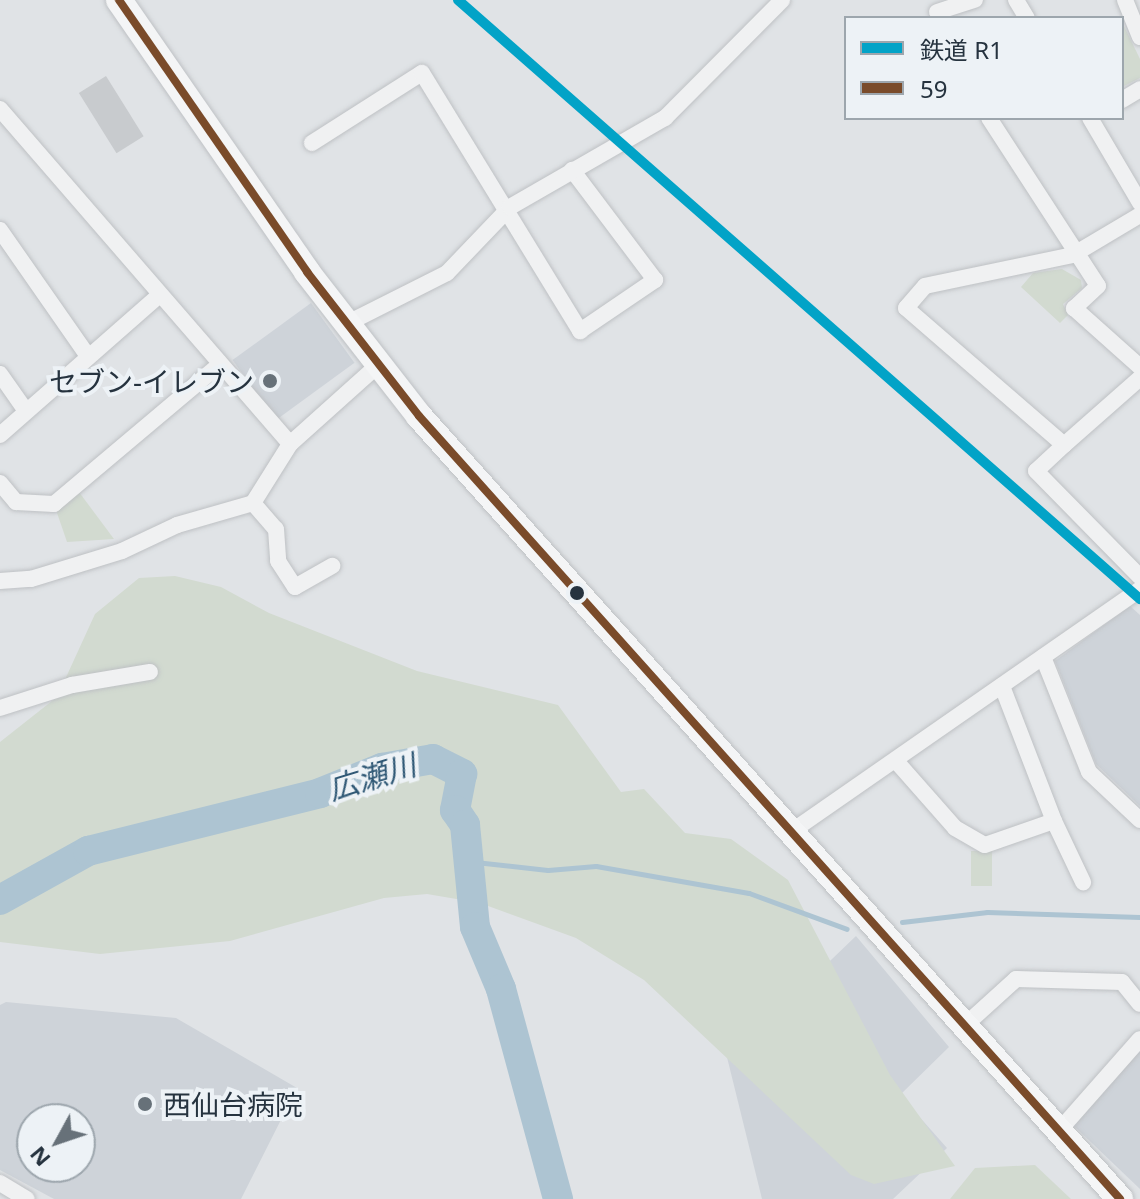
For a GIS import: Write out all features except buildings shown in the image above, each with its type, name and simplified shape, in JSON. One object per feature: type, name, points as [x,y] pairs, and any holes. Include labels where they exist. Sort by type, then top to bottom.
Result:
[{"type":"highway","points":[[119,0],[378,365],[788,834],[1120,1199]]},
{"type":"street","points":[[346,324],[447,273],[503,213],[665,118],[782,0]]},
{"type":"street","points":[[936,10],[975,0]]},
{"type":"street","points":[[1125,0],[1140,37]]},
{"type":"street","points":[[312,143],[422,73],[503,213],[580,331],[655,280],[572,170]]},
{"type":"street","points":[[0,109],[158,296],[290,444]]},
{"type":"street","points":[[990,120],[1073,255],[1098,286],[1074,308],[1140,367]]},
{"type":"street","points":[[1093,120],[1140,203]]},
{"type":"street","points":[[1064,445],[906,308],[925,286],[1073,255],[1140,215]]},
{"type":"street","points":[[0,230],[88,356]]},
{"type":"street","points":[[0,435],[158,296]]},
{"type":"street","points":[[0,483],[16,502],[54,504],[219,365]]},
{"type":"street","points":[[0,581],[31,579],[122,551],[177,525],[253,503],[290,444],[378,365]]},
{"type":"street","points":[[0,374],[26,411]]},
{"type":"street","points":[[1140,378],[1036,471],[1140,577]]},
{"type":"street","points":[[253,503],[276,529],[278,561],[295,587],[332,566]]},
{"type":"street","points":[[788,834],[1140,589]]},
{"type":"street","points":[[1043,657],[1089,772],[1140,820]]},
{"type":"street","points":[[0,708],[72,685],[150,672]]},
{"type":"street","points":[[1002,686],[1054,821],[1083,882]]},
{"type":"street","points":[[896,761],[955,828],[985,845],[1054,821]]},
{"type":"street","points":[[962,1028],[1016,979],[1122,982],[1140,1004]]},
{"type":"street","points":[[1057,1133],[1140,1039]]},
{"type":"street","points":[[0,1183],[27,1199]]},
{"type":"shaded area","points":[[1124,26],[1140,59],[1140,78],[1124,86]]},
{"type":"shaded area","points":[[1062,269],[1081,280],[1082,288],[1063,304],[1068,315],[1060,323],[1021,287],[1033,273]]},
{"type":"shaded area","points":[[311,303],[354,363],[276,420],[233,360]]},
{"type":"shaded area","points":[[79,492],[114,539],[67,542],[56,510]]},
{"type":"shaded area","points":[[175,576],[221,587],[269,613],[417,671],[558,705],[621,792],[644,789],[685,833],[731,839],[788,880],[890,1075],[955,1166],[874,1184],[851,1175],[644,980],[576,938],[480,903],[427,894],[384,898],[230,941],[100,954],[0,942],[0,742],[57,697],[95,614],[139,578]]},
{"type":"shaded area","points":[[1130,606],[1140,615],[1140,806],[1096,764],[1055,661]]},
{"type":"shaded area","points":[[971,851],[992,851],[992,886],[971,886]]},
{"type":"shaded area","points":[[856,936],[949,1047],[900,1095],[947,1148],[893,1199],[762,1199],[723,1041],[782,1007]]},
{"type":"shaded area","name":"西仙台病院","points":[[6,1002],[176,1018],[297,1088],[241,1199],[54,1199],[24,1183],[96,1183],[96,1103],[16,1103],[16,1179],[0,1170],[0,1005]]},
{"type":"shaded area","points":[[1140,1046],[1140,1189],[1072,1124]]},
{"type":"shaded area","points":[[1035,1165],[1071,1199],[950,1199],[975,1168]]},
{"type":"waterway","name":"広瀬川","points":[[0,900],[88,851],[320,793],[382,768],[433,759],[462,774],[455,810],[465,825],[475,927],[501,989],[558,1199]]},
{"type":"waterway","points":[[466,861],[548,870],[596,866],[749,893],[847,929]]},
{"type":"waterway","points":[[902,922],[987,912],[1140,917]]},
{"type":"rail line","name":"R1","points":[[458,0],[1140,599]]},
{"type":"transit line","name":"59","points":[[119,0],[307,272],[419,416],[1120,1199]]},
{"type":"place","name":"セブン-イレブン","points":[[270,381]]},
{"type":"place","name":"西仙台病院","points":[[145,1104]]}]
